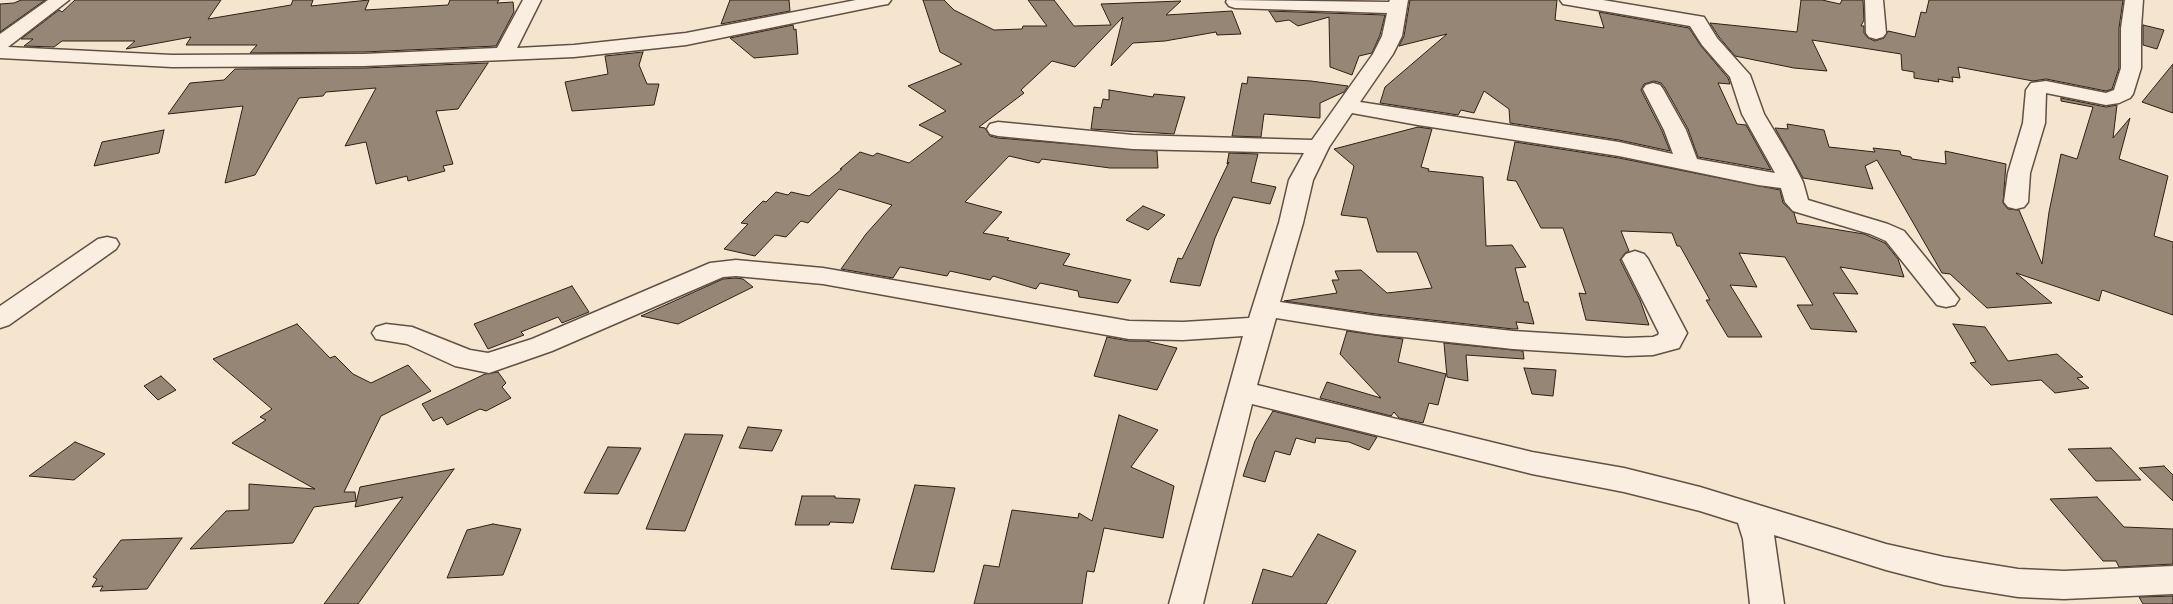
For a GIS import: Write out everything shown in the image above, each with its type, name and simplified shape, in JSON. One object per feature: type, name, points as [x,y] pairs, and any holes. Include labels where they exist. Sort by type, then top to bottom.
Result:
[{"type":"street","points":[[0,43],[60,0]]},
{"type":"street","points":[[503,55],[532,0]]},
{"type":"street","points":[[0,52],[172,61],[364,60],[503,55],[627,47],[686,39],[798,18],[859,2],[882,0]]},
{"type":"street","points":[[1569,0],[1697,21],[1709,42],[1740,76],[1753,114],[1780,159],[1791,182],[1797,202],[1801,206],[1879,229],[1895,236],[1946,299]]},
{"type":"street","points":[[1874,0],[1876,33]]},
{"type":"street","points":[[2016,202],[2020,174],[2034,123],[2036,90],[2038,87],[2046,87],[2106,99],[2112,99],[2123,94],[2131,68],[2130,28],[2134,0]]},
{"type":"street","points":[[1186,604],[1241,391],[1291,223],[1301,180],[1318,147],[1383,54],[1392,36],[1399,4],[1234,2]]},
{"type":"street","points":[[1653,90],[1675,130],[1688,163]]},
{"type":"street","points":[[1347,106],[1418,119],[1600,146],[1758,178],[1791,182]]},
{"type":"street","points":[[998,129],[1142,142],[1318,147]]},
{"type":"street","points":[[0,319],[107,244]]},
{"type":"street","points":[[386,333],[412,336],[465,359],[489,363],[542,345],[714,271],[736,268],[823,276],[1129,330],[1183,330],[1264,317],[1376,325],[1513,340],[1626,347],[1653,346],[1669,342],[1674,333],[1635,259]]},
{"type":"street","points":[[1241,391],[1532,463],[1633,482],[1751,514],[1886,557],[1944,571],[2018,583],[2064,585],[2173,580]]},
{"type":"street","points":[[1751,514],[1759,539],[1767,604]]},
{"type":"building","points":[[21,0],[45,0],[0,32],[0,4],[14,3]]},
{"type":"building","points":[[75,0],[221,0],[208,19],[291,5],[293,0],[313,0],[311,6],[369,0],[365,10],[448,5],[450,0],[499,0],[497,3],[513,2],[514,12],[496,46],[364,52],[250,53],[257,45],[186,45],[191,37],[126,49],[135,41],[62,41],[54,47],[24,46],[33,39],[21,39],[59,10],[62,12]]},
{"type":"building","points":[[730,0],[789,0],[790,11],[721,24]]},
{"type":"building","points":[[923,0],[944,0],[954,10],[994,30],[1022,29],[1023,26],[1047,26],[1028,0],[1054,0],[1074,26],[1111,25],[1101,4],[1181,1],[1166,15],[1232,11],[1241,34],[1217,35],[1216,32],[1165,41],[1133,43],[1111,66],[1123,17],[1075,67],[1052,61],[1021,90],[1024,93],[979,127],[985,128],[990,136],[998,138],[1157,151],[1158,168],[1110,168],[1042,159],[1039,163],[1009,156],[965,202],[1002,212],[983,233],[1070,254],[1063,265],[1131,280],[1118,303],[1079,297],[1078,291],[1040,283],[1036,289],[993,276],[990,280],[950,271],[947,276],[900,267],[893,278],[841,269],[866,234],[892,205],[839,189],[808,223],[801,221],[786,237],[775,235],[755,256],[724,249],[748,224],[741,223],[763,201],[766,202],[776,192],[788,195],[791,192],[809,196],[860,152],[873,156],[877,153],[909,163],[943,137],[919,125],[946,111],[908,86],[962,64],[940,52]]},
{"type":"building","points":[[1410,0],[1557,0],[1555,20],[1604,28],[1599,12],[1689,28],[1701,46],[1728,78],[1730,84],[1718,83],[1737,124],[1746,125],[1771,170],[1698,157],[1688,129],[1665,88],[1661,83],[1654,81],[1644,84],[1641,90],[1670,151],[1619,140],[1510,123],[1509,109],[1484,91],[1474,113],[1461,110],[1458,115],[1380,103],[1385,87],[1447,34],[1399,46],[1404,36]]},
{"type":"building","points":[[1801,0],[1822,0],[1840,4],[1842,0],[1863,0],[1864,20],[1861,26],[1864,26],[1864,33],[1868,38],[1875,41],[1884,38],[1888,31],[1915,37],[1921,12],[1926,13],[1929,0],[2123,0],[2119,28],[2119,68],[2112,89],[2106,91],[2046,79],[2033,81],[1958,67],[1960,78],[1952,77],[1953,82],[1938,79],[1939,82],[1914,78],[1914,72],[1902,70],[1901,54],[1812,40],[1827,71],[1794,68],[1735,56],[1710,23],[1797,32]]},
{"type":"building","points":[[1269,11],[1385,15],[1380,35],[1372,53],[1359,56],[1352,75],[1330,67],[1329,17],[1298,26],[1289,20],[1276,22]]},
{"type":"building","points":[[793,25],[794,30],[796,29],[798,54],[754,58],[730,38]]},
{"type":"building","points":[[2143,25],[2164,30],[2157,49],[2143,45]]},
{"type":"building","points":[[643,52],[639,65],[647,84],[659,84],[654,105],[572,111],[565,82],[608,74],[605,56]]},
{"type":"building","points":[[488,63],[458,109],[436,111],[453,164],[443,166],[445,171],[408,181],[407,176],[376,184],[366,142],[345,146],[376,88],[326,92],[323,96],[299,98],[255,175],[225,183],[243,106],[168,114],[190,83],[224,80],[235,69],[364,68]]},
{"type":"building","points":[[2173,64],[2173,113],[2142,102]]},
{"type":"building","points":[[1248,77],[1311,81],[1348,86],[1344,92],[1320,103],[1320,118],[1264,114],[1261,137],[1232,136],[1242,83],[1247,84]]},
{"type":"building","points":[[1109,90],[1153,97],[1154,94],[1185,97],[1174,134],[1091,129],[1094,107],[1101,108],[1103,99],[1109,100]]},
{"type":"building","points":[[2061,98],[2106,107],[2117,105],[2113,138],[2130,118],[2119,159],[2168,176],[2154,236],[2173,242],[2173,315],[2102,290],[2099,301],[2016,273],[2052,303],[1987,308],[1950,274],[1942,273],[1877,160],[1865,166],[1873,189],[1803,178],[1775,128],[1788,129],[1787,124],[1824,130],[1829,147],[1875,152],[1873,148],[1900,151],[1901,155],[1911,157],[1912,159],[1946,164],[1945,151],[2006,164],[2003,203],[2008,209],[2019,210],[2042,264],[2049,212],[2061,154],[2077,159],[2093,107],[2061,101]]},
{"type":"building","points":[[1418,127],[1432,129],[1421,167],[1429,169],[1428,171],[1483,177],[1486,246],[1512,245],[1526,267],[1515,268],[1524,302],[1528,302],[1534,324],[1516,322],[1518,329],[1513,329],[1376,314],[1284,301],[1337,293],[1332,280],[1339,280],[1335,271],[1361,270],[1387,293],[1432,288],[1417,252],[1377,252],[1367,218],[1341,215],[1354,166],[1334,149]]},
{"type":"building","points":[[164,130],[159,153],[94,166],[102,142]]},
{"type":"building","points":[[1515,142],[1619,158],[1780,190],[1783,203],[1794,213],[1797,223],[1864,234],[1885,243],[1898,259],[1904,277],[1840,267],[1858,294],[1833,293],[1857,332],[1811,329],[1797,305],[1813,305],[1785,257],[1739,253],[1757,287],[1730,285],[1762,337],[1728,337],[1706,300],[1710,300],[1680,246],[1677,246],[1672,233],[1621,231],[1629,251],[1620,260],[1640,300],[1649,325],[1586,320],[1579,293],[1586,294],[1563,228],[1541,228],[1516,181],[1507,180]]},
{"type":"building","points":[[1229,153],[1258,154],[1251,182],[1276,187],[1270,204],[1233,197],[1215,238],[1200,286],[1170,282],[1178,258],[1182,259],[1229,162],[1227,164]]},
{"type":"building","points":[[1143,206],[1165,215],[1148,230],[1126,220]]},
{"type":"building","points":[[723,279],[743,279],[753,287],[678,324],[641,316]]},
{"type":"building","points":[[572,286],[589,312],[562,323],[558,317],[521,332],[524,335],[488,349],[474,324]]},
{"type":"building","points":[[297,324],[330,358],[335,356],[353,374],[371,383],[408,365],[431,391],[381,416],[344,492],[355,492],[356,501],[314,507],[293,543],[190,549],[226,511],[249,510],[249,484],[315,489],[232,443],[266,420],[260,417],[272,409],[213,359]]},
{"type":"building","points":[[1953,324],[1985,327],[2008,361],[2057,354],[2083,377],[2077,378],[2089,388],[2055,393],[2041,380],[1991,385],[1970,363],[1976,362]]},
{"type":"building","points":[[1347,331],[1403,339],[1398,362],[1446,374],[1438,405],[1429,403],[1423,423],[1399,418],[1394,412],[1391,416],[1320,398],[1327,382],[1381,398],[1340,354]]},
{"type":"building","points":[[1107,337],[1129,341],[1146,341],[1177,348],[1157,390],[1094,376]]},
{"type":"building","points":[[1444,343],[1523,351],[1524,359],[1466,355],[1468,381],[1447,377]]},
{"type":"building","points":[[1524,368],[1556,370],[1553,396],[1532,394]]},
{"type":"building","points":[[498,372],[506,383],[502,387],[511,398],[486,411],[480,409],[447,425],[442,417],[433,421],[422,404],[485,374]]},
{"type":"building","points":[[161,376],[176,390],[158,400],[144,386]]},
{"type":"building","points":[[1273,411],[1377,437],[1369,450],[1349,442],[1316,438],[1315,443],[1296,438],[1290,455],[1275,451],[1265,482],[1243,476],[1255,441]]},
{"type":"building","points":[[1119,415],[1158,430],[1131,467],[1174,486],[1163,538],[1104,528],[1094,572],[1087,571],[1082,604],[974,604],[984,565],[999,567],[1012,510],[1078,518],[1079,513],[1092,521]]},
{"type":"building","points":[[748,427],[782,430],[772,451],[739,448]]},
{"type":"building","points":[[685,434],[723,435],[685,531],[646,529]]},
{"type":"building","points":[[75,442],[105,454],[74,480],[29,476]]},
{"type":"building","points":[[608,447],[641,448],[618,494],[584,493]]},
{"type":"building","points":[[2111,448],[2141,480],[2096,481],[2068,449]]},
{"type":"building","points":[[2164,466],[2173,475],[2173,501],[2139,468]]},
{"type":"building","points":[[454,469],[358,604],[324,604],[403,497],[355,507],[360,487]]},
{"type":"building","points":[[915,485],[955,488],[934,572],[891,569]]},
{"type":"building","points":[[802,496],[835,496],[835,498],[860,499],[853,523],[830,522],[829,525],[795,525]]},
{"type":"building","points":[[2097,497],[2124,527],[2173,529],[2173,564],[2119,567],[2116,561],[2103,561],[2050,499]]},
{"type":"building","points":[[493,524],[521,529],[503,575],[447,578],[467,530]]},
{"type":"building","points":[[1318,534],[1356,551],[1326,604],[1252,604],[1263,569],[1292,577]]},
{"type":"building","points":[[182,538],[147,589],[100,591],[103,586],[92,587],[97,579],[93,577],[121,540]]},
{"type":"building","points":[[2173,596],[2173,604],[2143,604],[2139,597]]}]
